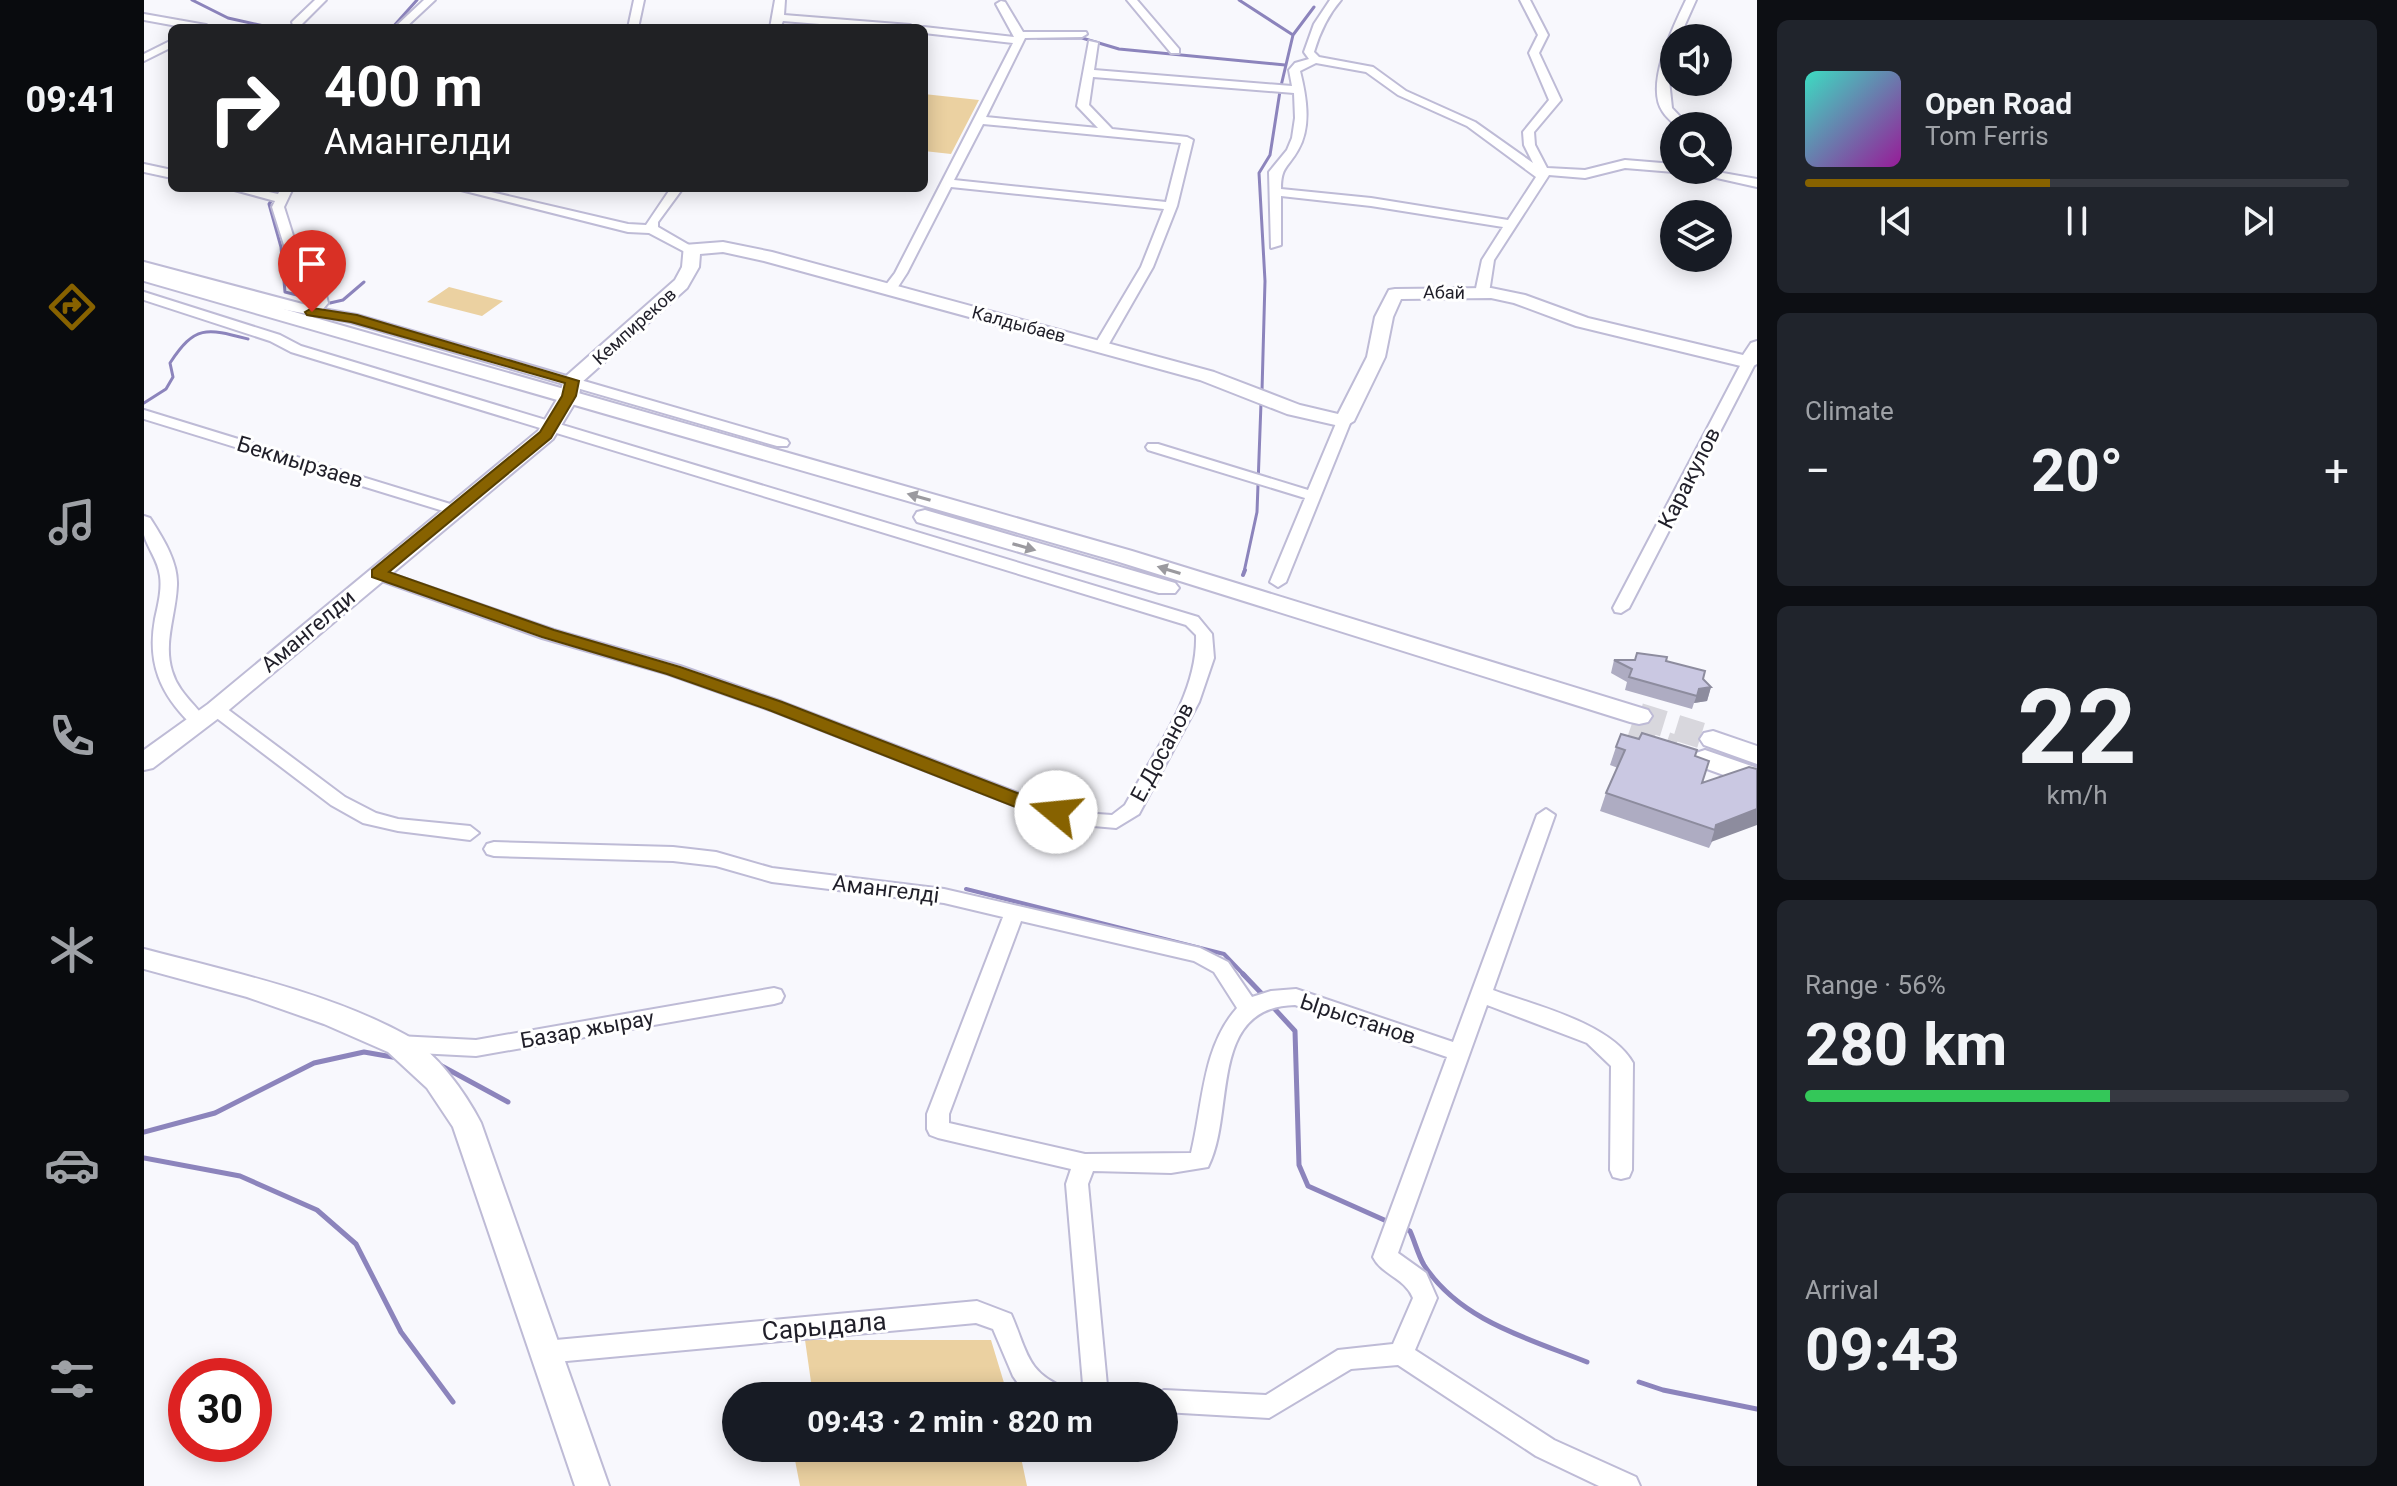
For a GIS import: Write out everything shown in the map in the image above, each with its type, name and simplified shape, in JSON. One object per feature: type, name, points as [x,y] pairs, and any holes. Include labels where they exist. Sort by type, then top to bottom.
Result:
[{"type":"highway","points":[[144,275],[564,403],[1320,625],[1487,681],[1634,724]]},
{"type":"highway","points":[[144,287],[564,403]]},
{"type":"highway","points":[[1757,755],[1709,749],[1757,778]]},
{"type":"main road","name":"Калдыбаев","points":[[690,249],[732,249],[889,290],[1207,376],[1294,410],[1344,421]]},
{"type":"main road","name":"Кемпиреков","points":[[564,403],[673,293],[691,266],[690,249]]},
{"type":"main road","name":"Абай","points":[[1344,421],[1376,357],[1384,317],[1395,294],[1482,293],[1519,299],[1582,322],[1752,361]]},
{"type":"main road","name":"Амангелди","points":[[144,762],[207,715],[455,510],[564,403]]},
{"type":"main road","points":[[144,959],[251,988],[334,1016],[398,1044],[437,1080],[466,1123],[592,1486]]},
{"type":"street","points":[[296,24],[321,0]]},
{"type":"street","points":[[403,24],[430,0]]},
{"type":"street","points":[[634,24],[639,0]]},
{"type":"street","points":[[780,0],[777,23],[804,24]]},
{"type":"street","points":[[1132,0],[1175,51]]},
{"type":"street","points":[[1316,60],[1309,52],[1322,8],[1336,0]]},
{"type":"street","points":[[1525,0],[1543,35],[1534,53],[1555,100],[1551,109],[1536,120],[1528,133],[1527,144],[1543,173]]},
{"type":"street","points":[[1669,112],[1666,109],[1662,69],[1675,31],[1691,0]]},
{"type":"street","points":[[1001,1],[1019,38]]},
{"type":"street","points":[[144,17],[182,24]]},
{"type":"street","points":[[928,30],[1019,38],[1082,34]]},
{"type":"street","points":[[928,43],[942,32]]},
{"type":"street","points":[[889,290],[901,273],[1019,38]]},
{"type":"street","points":[[1093,43],[1083,106],[1108,132]]},
{"type":"street","points":[[147,56],[168,45]]},
{"type":"street","points":[[147,56],[168,59]]},
{"type":"street","points":[[1275,245],[1275,172],[1294,150],[1301,113],[1300,90],[1294,70],[1316,60],[1369,69],[1402,93],[1471,124],[1543,173],[1599,173],[1625,164],[1660,167]]},
{"type":"street","points":[[1088,73],[1300,90]]},
{"type":"street","points":[[979,120],[1187,140],[1171,206],[1147,267],[1101,346]]},
{"type":"street","points":[[144,168],[168,173]]},
{"type":"street","points":[[1482,293],[1488,260],[1513,225],[1543,173]]},
{"type":"street","points":[[1732,178],[1757,183]]},
{"type":"street","points":[[947,183],[1171,206]]},
{"type":"street","points":[[476,192],[628,228],[652,229],[690,249]]},
{"type":"street","points":[[652,229],[652,222],[674,192]]},
{"type":"street","points":[[1274,192],[1371,202],[1513,225]]},
{"type":"street","points":[[284,193],[278,207],[290,245],[292,264],[320,294],[321,303],[312,312]]},
{"type":"street","points":[[144,266],[312,312],[352,318],[564,403]]},
{"type":"street","points":[[144,296],[275,338],[296,349],[782,443]]},
{"type":"street","name":"Каракулов","points":[[1621,608],[1752,361]]},
{"type":"street","name":"Е.Досанов","points":[[377,574],[548,634],[674,670],[776,706],[1030,805],[1082,819],[1116,822],[1132,809],[1190,702],[1205,658],[1204,634],[1192,621],[564,403]]},
{"type":"street","name":"Бекмырзаев","points":[[144,414],[455,510]]},
{"type":"street","name":"Абай","points":[[1278,582],[1344,421]]},
{"type":"street","points":[[1153,447],[1221,466],[1251,480],[1314,496]]},
{"type":"street","points":[[144,521],[164,559],[169,583],[160,637],[163,677],[182,707],[207,715],[338,801],[370,818],[398,825],[470,833]]},
{"type":"street","points":[[1401,1354],[1425,1298],[1418,1280],[1385,1257],[1546,815]]},
{"type":"street","name":"Амангелді","points":[[494,849],[701,858],[772,875],[944,896],[1200,955],[1221,967],[1249,1009]]},
{"type":"street","points":[[1014,913],[938,1114],[938,1129],[1085,1163],[1113,1158],[1179,1165],[1200,1161],[1228,1036],[1249,1009]]},
{"type":"street","points":[[1481,994],[1594,1037],[1622,1063],[1621,1170]]},
{"type":"street","name":"Базар жырау","points":[[398,1044],[476,1048],[774,996]]},
{"type":"street","name":"Ырыстанов","points":[[1249,1009],[1276,997],[1296,997],[1460,1053]]},
{"type":"street","points":[[1085,1163],[1077,1184],[1095,1382]]},
{"type":"street","name":"Сарыдала","points":[[545,1352],[977,1312],[1002,1322],[1029,1382]]},
{"type":"street","points":[[1178,1402],[1269,1407],[1347,1358],[1401,1354],[1545,1448],[1627,1486]]},
{"type":"shaded area","points":[[928,94],[979,100],[951,154],[928,151]]},
{"type":"shaded area","points":[[449,287],[503,301],[482,316],[427,302]]},
{"type":"shaded area","points":[[805,1340],[991,1340],[1004,1382],[811,1382]]},
{"type":"shaded area","points":[[795,1462],[1022,1462],[1027,1486],[800,1486]]},
{"type":"building","points":[[1637,653],[1667,657],[1666,661],[1705,671],[1703,679],[1711,687],[1699,689],[1697,696],[1629,677],[1632,669],[1614,660],[1635,660]]},
{"type":"building","points":[[1642,733],[1697,750],[1695,756],[1709,761],[1702,783],[1749,767],[1757,769],[1757,809],[1716,825],[1715,830],[1606,793],[1625,750],[1616,747],[1621,734],[1639,739]]},
{"type":"waterway","points":[[192,0],[228,18],[255,24]]},
{"type":"waterway","points":[[396,24],[417,0]]},
{"type":"waterway","points":[[1239,0],[1293,35]]},
{"type":"waterway","points":[[1293,35],[1314,7]]},
{"type":"waterway","points":[[1281,86],[1293,35]]},
{"type":"waterway","points":[[1038,38],[1082,38],[1119,49],[1285,65]]},
{"type":"waterway","points":[[1262,391],[1265,281],[1259,173],[1270,155],[1280,91]]},
{"type":"waterway","points":[[278,192],[269,204],[281,247],[285,292],[313,299]]},
{"type":"waterway","points":[[330,303],[343,300],[364,282]]},
{"type":"waterway","points":[[144,403],[166,389],[173,377],[170,363],[195,336],[211,332],[248,339]]},
{"type":"waterway","points":[[1244,572],[1257,512],[1261,403]]},
{"type":"waterway","points":[[1243,575],[1245,570]]},
{"type":"waterway","points":[[966,889],[1224,954],[1245,976]]},
{"type":"waterway","points":[[1243,974],[1263,995]]},
{"type":"waterway","points":[[1271,1005],[1295,1031],[1299,1165],[1308,1186],[1391,1223]]},
{"type":"waterway","points":[[144,1132],[215,1113],[314,1063],[364,1052],[398,1058]]},
{"type":"waterway","points":[[438,1064],[508,1102]]},
{"type":"waterway","points":[[144,1158],[240,1176],[317,1210],[356,1244],[401,1332],[453,1402]]},
{"type":"waterway","points":[[1403,1228],[1410,1231],[1424,1265],[1457,1301],[1498,1326],[1587,1362]]},
{"type":"waterway","points":[[1639,1382],[1663,1390],[1757,1409]]},
{"type":"tunnel","points":[[1639,716],[1713,739]]},
{"type":"tunnel","points":[[1629,732],[1675,748]]},
{"type":"route","points":[[312,312],[352,318],[572,381],[569,396],[546,435],[377,574],[548,634],[674,670],[776,706],[1030,805],[1056,812]]}]
